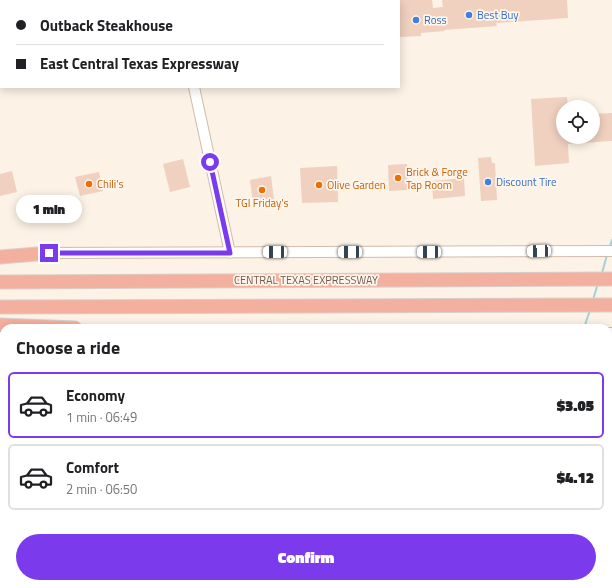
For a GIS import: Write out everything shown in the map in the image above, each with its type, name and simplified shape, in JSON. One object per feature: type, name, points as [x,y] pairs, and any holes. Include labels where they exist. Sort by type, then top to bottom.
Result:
[{"type":"highway","points":[[0,257],[49,253]]},
{"type":"highway","name":"CENTRAL TEXAS EXPRESSWAY","points":[[0,282],[612,279]]},
{"type":"highway","points":[[0,307],[612,305]]},
{"type":"main road","points":[[194,88],[230,253]]},
{"type":"main road","points":[[0,252],[230,253],[612,251]]},
{"type":"building","points":[[400,0],[432,0],[433,8],[443,7],[442,0],[567,0],[568,18],[496,23],[497,26],[421,33],[421,36],[400,37]]},
{"type":"building","points":[[567,97],[567,100],[556,100],[556,144],[568,144],[569,163],[535,166],[531,99]]},
{"type":"building","points":[[612,113],[612,141],[600,142],[600,114]]},
{"type":"building","name":"Discount Tire","points":[[491,157],[492,163],[495,163],[497,200],[481,201],[478,158]]},
{"type":"building","points":[[183,159],[190,187],[170,192],[163,164]]},
{"type":"building","name":"Brick & Forge Tap Room","points":[[407,164],[408,190],[389,191],[388,165]]},
{"type":"building","name":"Olive Garden","points":[[337,166],[338,202],[302,203],[300,168]]},
{"type":"building","points":[[12,171],[17,192],[0,196],[0,174]]},
{"type":"building","name":"Chili's","points":[[99,172],[103,191],[80,196],[75,177]]},
{"type":"building","name":"TGI Friday's","points":[[271,176],[274,200],[253,203],[250,180]]},
{"type":"building","points":[[464,178],[465,196],[433,199],[432,181]]},
{"type":"waterway","points":[[609,249],[612,240]]},
{"type":"waterway","points":[[602,273],[607,255]]},
{"type":"waterway","points":[[593,300],[598,283]]},
{"type":"waterway","points":[[585,324],[590,310]]},
{"type":"place","name":"Best Buy","points":[[469,15]]},
{"type":"place","name":"Ross","points":[[416,20]]},
{"type":"place","name":"Brick & Forge Tap Room","points":[[398,178]]},
{"type":"place","name":"Discount Tire","points":[[488,182]]},
{"type":"place","name":"Chili's","points":[[89,184]]},
{"type":"place","name":"Olive Garden","points":[[319,185]]},
{"type":"place","name":"TGI Friday's","points":[[262,190]]},
{"type":"route","points":[[49,253],[230,253],[210,162]]}]
